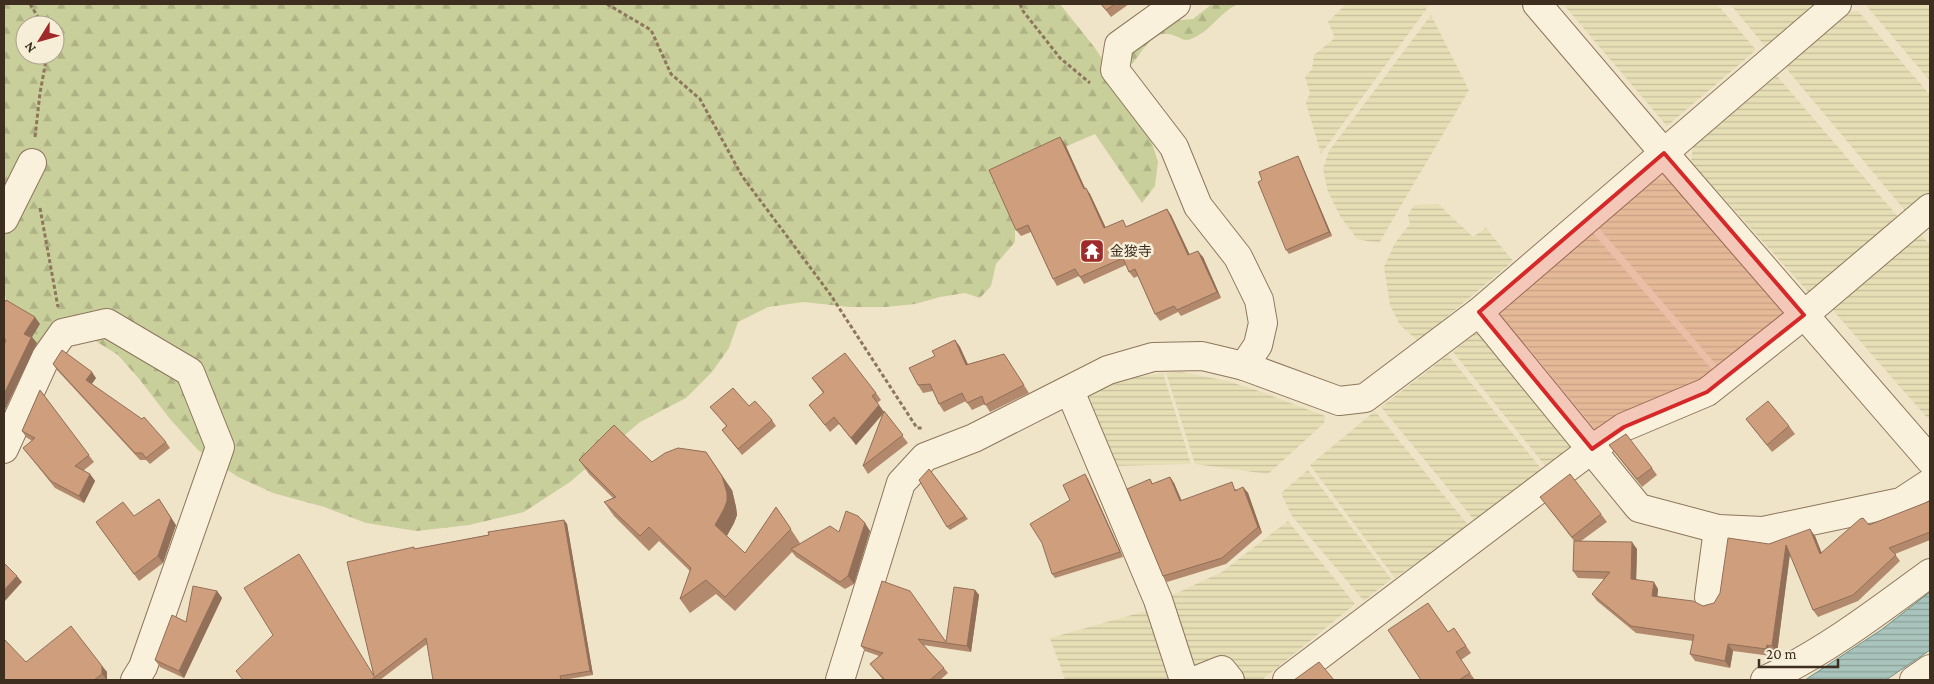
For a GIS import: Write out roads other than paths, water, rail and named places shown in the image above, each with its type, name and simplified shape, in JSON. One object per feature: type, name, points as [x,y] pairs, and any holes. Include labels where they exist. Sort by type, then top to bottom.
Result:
[{"type":"street","points":[[1176,4],[1119,45],[1122,80],[1174,147],[1198,206],[1238,258],[1259,300],[1263,323],[1260,338],[1258,345],[1244,366]]},
{"type":"street","points":[[1537,4],[1930,460]]},
{"type":"street","points":[[840,680],[901,483],[925,457],[966,442],[1070,391],[1108,370],[1153,357],[1202,356],[1244,366],[1339,401],[1365,398],[1479,312],[1837,4]]},
{"type":"street","points":[[4,219],[32,163]]},
{"type":"street","points":[[1286,680],[1592,449],[1624,427],[1707,392],[1804,315],[1930,208]]},
{"type":"street","points":[[1479,312],[1639,508],[1718,529],[1762,531],[1901,502],[1930,483]]},
{"type":"street","points":[[4,449],[46,357],[63,333],[107,323],[190,372],[220,447],[144,676]]},
{"type":"street","points":[[1070,391],[1158,600],[1184,680]]},
{"type":"street","points":[[1708,597],[1718,529]]},
{"type":"street","points":[[1765,680],[1787,670],[1857,628],[1930,573]]},
{"type":"street","points":[[1914,680],[1930,669]]},
{"type":"street","points":[[1197,680],[1222,670],[1230,680]]},
{"type":"water","points":[[1930,592],[1930,650],[1886,680],[1805,680],[1881,630]]},
{"type":"place","name":"金狻寺","points":[[1092,251]]}]
